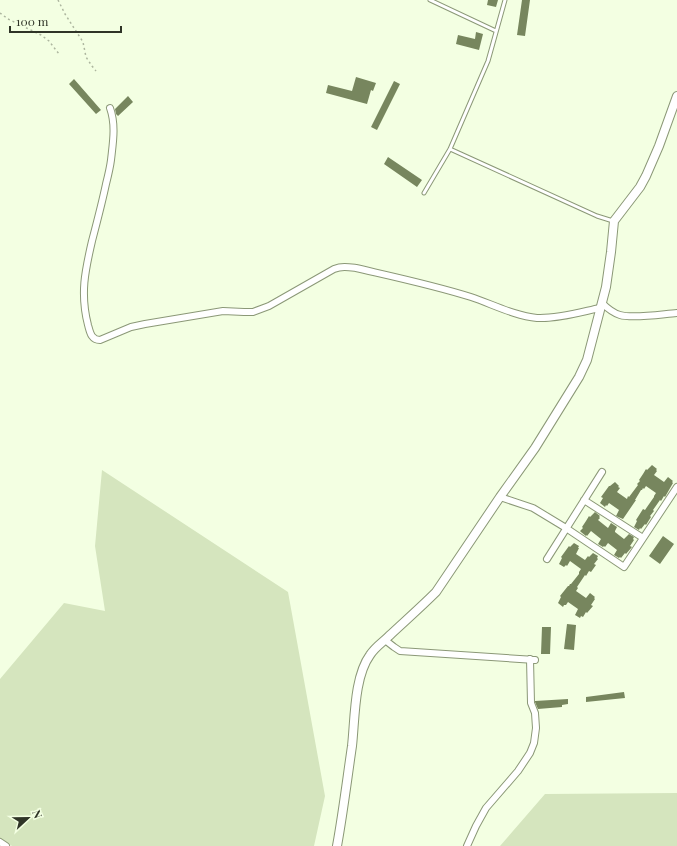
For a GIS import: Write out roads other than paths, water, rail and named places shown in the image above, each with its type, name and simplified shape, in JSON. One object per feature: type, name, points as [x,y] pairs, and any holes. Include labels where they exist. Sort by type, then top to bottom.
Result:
[{"type":"street","points":[[336,846],[352,745],[357,693],[363,669],[370,654],[375,648],[423,606],[436,592],[535,448],[579,377],[587,360],[606,287],[614,221],[640,187],[646,176],[659,146],[677,96]]},
{"type":"street","points":[[110,108],[114,118],[111,161],[87,260],[84,283],[84,308],[90,333],[96,340],[100,340],[131,327],[146,324],[223,311],[244,312],[259,310],[269,306],[334,269],[347,266],[442,288],[527,316],[538,318],[562,316],[601,306],[621,315],[633,316],[677,313]]},
{"type":"street","points":[[547,559],[602,472]]},
{"type":"street","points":[[500,497],[533,508],[624,567],[677,487]]},
{"type":"street","points":[[584,500],[643,538]]},
{"type":"street","points":[[385,640],[400,650],[533,660],[531,703],[535,713],[536,728],[534,743],[530,753],[518,771],[486,808],[467,846]]},
{"type":"street","points":[[0,842],[6,846]]},
{"type":"lane","points":[[430,0],[496,31]]},
{"type":"lane","points":[[424,193],[450,149],[488,61],[504,0]]},
{"type":"lane","points":[[450,149],[597,216],[614,221]]}]
